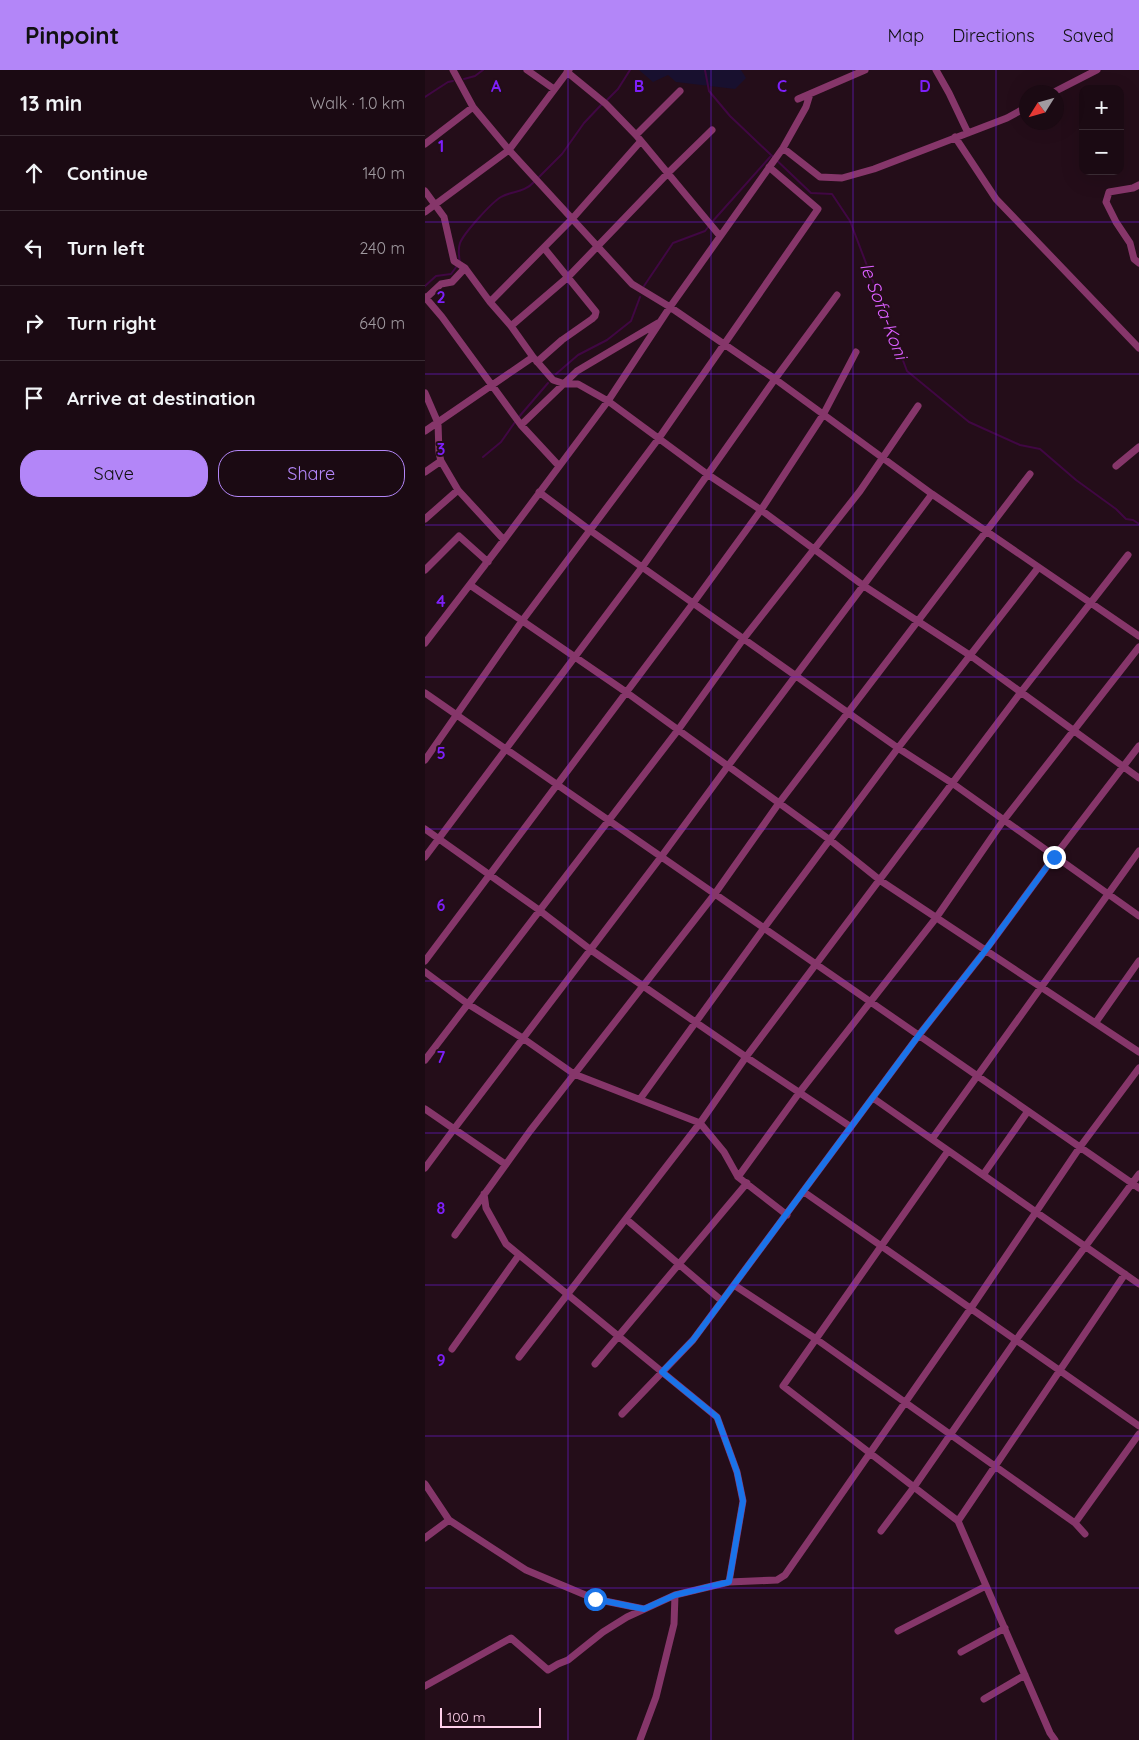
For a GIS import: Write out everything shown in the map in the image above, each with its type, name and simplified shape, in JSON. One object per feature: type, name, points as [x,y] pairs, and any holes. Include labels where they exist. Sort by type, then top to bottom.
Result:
[{"type":"street","points":[[453,70],[473,107],[597,248],[632,284],[725,344],[884,457],[932,494],[1139,636]]},
{"type":"street","points":[[527,70],[554,89]]},
{"type":"street","points":[[798,99],[865,70]]},
{"type":"street","points":[[936,70],[968,133]]},
{"type":"street","points":[[1064,87],[1097,70]]},
{"type":"street","points":[[425,212],[509,150],[568,71],[636,135],[720,236]]},
{"type":"street","points":[[636,135],[680,90]]},
{"type":"street","points":[[425,643],[608,401],[670,307],[783,148],[806,107],[810,94]]},
{"type":"street","points":[[425,144],[473,107]]},
{"type":"street","points":[[783,148],[820,177],[842,178],[874,169],[1007,118],[1019,111]]},
{"type":"street","points":[[511,326],[568,277],[712,130]]},
{"type":"street","points":[[955,138],[996,199],[1135,338],[1139,348]]},
{"type":"street","points":[[490,302],[572,219],[640,142]]},
{"type":"street","points":[[425,760],[522,621],[659,438],[818,209],[769,167]]},
{"type":"street","points":[[1139,185],[1133,188],[1109,192],[1105,202],[1130,243],[1134,259],[1139,263]]},
{"type":"street","points":[[425,192],[445,217],[454,261],[461,265],[553,380],[565,384],[578,384],[608,401],[707,474],[814,548],[864,586],[971,656],[1139,778]]},
{"type":"street","points":[[425,431],[535,359],[595,316],[596,312],[544,248]]},
{"type":"street","points":[[461,265],[452,282],[441,284],[425,298],[442,317],[514,416],[559,466]]},
{"type":"street","points":[[425,857],[643,566],[775,379],[837,296]]},
{"type":"street","points":[[521,424],[577,371],[661,321]]},
{"type":"street","points":[[425,960],[761,510],[823,414],[856,352]]},
{"type":"street","points":[[425,393],[439,423],[439,453],[441,461],[458,490],[504,540]]},
{"type":"street","points":[[425,1060],[678,730],[744,638],[860,491],[918,406]]},
{"type":"street","points":[[1116,466],[1139,447]]},
{"type":"street","points":[[425,472],[441,461]]},
{"type":"street","points":[[455,1235],[505,1164],[715,894],[779,803],[1030,474]]},
{"type":"street","points":[[425,519],[458,490]]},
{"type":"street","points":[[539,492],[796,676],[898,748],[952,783],[1139,916]]},
{"type":"street","points":[[425,1168],[661,857],[727,766],[932,494]]},
{"type":"street","points":[[425,570],[459,536],[488,562]]},
{"type":"street","points":[[519,1357],[700,1123],[746,1057],[881,881],[952,783],[1128,555]]},
{"type":"street","points":[[640,1099],[898,748],[1038,568]]},
{"type":"street","points":[[470,585],[626,692],[830,840],[881,881],[1139,1052]]},
{"type":"street","points":[[738,1177],[799,1093],[937,918],[1003,821],[1139,646]]},
{"type":"street","points":[[425,694],[1136,1185]]},
{"type":"street","points":[[622,1414],[693,1340],[919,1035],[985,951],[1139,746]]},
{"type":"street","points":[[425,829],[539,910],[591,950],[851,1127]]},
{"type":"street","points":[[932,1140],[1139,851]]},
{"type":"street","points":[[1095,1022],[1139,961]]},
{"type":"street","points":[[425,972],[469,1004],[574,1074],[700,1123],[723,1152],[738,1177],[787,1215]]},
{"type":"street","points":[[425,1686],[511,1638],[548,1670],[568,1660],[603,1632],[627,1617],[675,1595],[729,1582],[777,1580],[785,1575],[971,1308],[1080,1147],[1139,1068]]},
{"type":"street","points":[[873,1098],[1085,1247],[1138,1281]]},
{"type":"street","points":[[425,1109],[505,1164]]},
{"type":"street","points":[[983,1175],[1028,1111]]},
{"type":"street","points":[[948,1151],[783,1386],[958,1520],[1050,1733],[1055,1740]]},
{"type":"street","points":[[881,1531],[951,1435],[1016,1340],[1085,1247],[1136,1185],[1139,1174]]},
{"type":"street","points":[[595,1364],[747,1184]]},
{"type":"street","points":[[804,1192],[1139,1426]]},
{"type":"street","points":[[484,1194],[486,1208],[506,1244],[717,1417],[737,1472],[743,1501],[729,1582]]},
{"type":"street","points":[[626,1219],[722,1301]]},
{"type":"street","points":[[452,1349],[519,1255]]},
{"type":"street","points":[[958,1520],[1125,1274]]},
{"type":"street","points":[[734,1285],[816,1339],[905,1402],[1075,1523],[1085,1534]]},
{"type":"street","points":[[1075,1523],[1139,1434]]},
{"type":"street","points":[[425,1484],[449,1520],[526,1570],[595,1599],[644,1609]]},
{"type":"street","points":[[425,1538],[449,1520]]},
{"type":"street","points":[[898,1631],[986,1586]]},
{"type":"street","points":[[640,1740],[657,1697],[674,1624],[675,1595]]},
{"type":"street","points":[[961,1652],[1005,1628]]},
{"type":"street","points":[[984,1699],[1025,1675]]},
{"type":"shaded area","points":[[639,70],[741,70],[746,78],[735,89],[676,82],[668,75],[653,82]]},
{"type":"waterway","points":[[464,79],[475,76],[483,70]]},
{"type":"waterway","points":[[606,101],[618,89],[630,70]]},
{"type":"waterway","name":"le Sofa-Koni","points":[[705,70],[709,91],[730,116],[811,193],[832,194],[850,221],[907,371],[969,422],[1020,445],[1040,449],[1126,519],[1133,520],[1139,524]]},
{"type":"waterway","points":[[425,97],[448,82],[453,81]]},
{"type":"waterway","points":[[538,178],[562,154],[584,123],[602,104]]},
{"type":"waterway","points":[[712,222],[770,157]]},
{"type":"waterway","points":[[460,262],[460,243],[478,218],[501,197],[522,190],[535,181]]},
{"type":"waterway","points":[[644,286],[673,243],[705,231],[709,226]]},
{"type":"waterway","points":[[425,286],[436,276],[451,274],[457,266]]},
{"type":"waterway","points":[[556,374],[578,355],[607,340],[631,321],[640,297]]},
{"type":"waterway","points":[[518,418],[548,383]]},
{"type":"waterway","points":[[483,457],[501,442],[515,422]]},
{"type":"route","points":[[595,1599],[644,1609],[675,1595],[729,1582],[743,1501],[737,1472],[717,1417],[662,1372],[693,1340],[919,1035],[985,951],[1054,857]]}]
